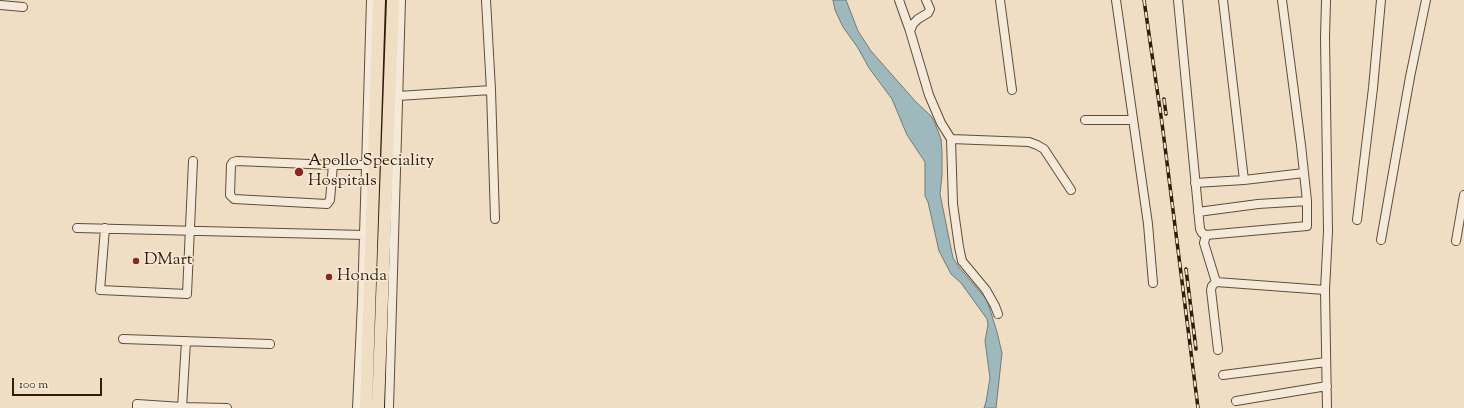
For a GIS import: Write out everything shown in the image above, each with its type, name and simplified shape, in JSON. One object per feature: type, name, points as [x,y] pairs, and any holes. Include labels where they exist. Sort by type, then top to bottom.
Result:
[{"type":"highway","points":[[366,408],[379,0]]},
{"type":"highway","points":[[378,408],[393,0]]},
{"type":"street","points":[[357,408],[367,165],[371,0]]},
{"type":"street","points":[[389,408],[400,0]]},
{"type":"street","points":[[486,0],[491,90],[495,219]]},
{"type":"street","points":[[899,0],[929,95],[941,123],[951,139],[955,227],[962,261],[986,290],[998,314]]},
{"type":"street","points":[[910,32],[913,24],[928,13],[930,9],[926,0]]},
{"type":"street","points":[[1000,0],[1012,90]]},
{"type":"street","points":[[1116,0],[1148,224],[1153,283]]},
{"type":"street","points":[[1178,0],[1200,229],[1202,233],[1206,235],[1308,226],[1307,201],[1298,113],[1282,0]]},
{"type":"street","points":[[1223,0],[1244,180]]},
{"type":"street","points":[[1326,0],[1325,38],[1328,231],[1325,290],[1327,408]]},
{"type":"street","points":[[1357,220],[1373,88],[1381,0]]},
{"type":"street","points":[[1381,240],[1410,77],[1426,0]]},
{"type":"street","points":[[0,5],[23,7]]},
{"type":"street","points":[[398,96],[491,90]]},
{"type":"street","points":[[1085,120],[1134,120]]},
{"type":"street","points":[[951,139],[1029,142],[1037,145],[1044,149],[1071,190]]},
{"type":"street","points":[[105,228],[100,290],[187,294],[193,161]]},
{"type":"street","points":[[333,165],[330,200],[327,204],[234,199],[230,195],[231,165],[233,162],[237,161],[367,165]]},
{"type":"street","points":[[1195,184],[1304,173]]},
{"type":"street","points":[[1456,241],[1464,195]]},
{"type":"street","points":[[1198,212],[1258,204],[1307,201]]},
{"type":"street","points":[[77,228],[364,235]]},
{"type":"street","points":[[1206,235],[1204,243],[1216,282]]},
{"type":"street","points":[[1216,282],[1325,290]]},
{"type":"street","points":[[1216,282],[1212,286],[1211,290],[1218,350]]},
{"type":"street","points":[[123,339],[270,344]]},
{"type":"street","points":[[182,408],[186,341]]},
{"type":"street","points":[[1223,376],[1326,362]]},
{"type":"street","points":[[1236,401],[1327,386]]},
{"type":"street","points":[[137,408],[137,404],[182,408],[227,408]]},
{"type":"water","points":[[833,0],[846,0],[858,31],[871,51],[934,121],[941,139],[942,175],[940,194],[953,258],[987,300],[1002,353],[996,408],[984,408],[990,378],[985,341],[988,325],[987,319],[961,283],[951,274],[939,251],[928,202],[925,196],[925,162],[907,135],[892,99],[869,68],[858,48],[843,27],[835,10]]},
{"type":"railway","points":[[1144,0],[1162,123],[1198,408]]},
{"type":"railway","points":[[1164,99],[1166,114]]},
{"type":"railway","points":[[1186,269],[1196,349]]},
{"type":"place","name":"Apollo Speciality Hospitals","points":[[299,172]]},
{"type":"place","name":"DMart","points":[[136,261]]},
{"type":"place","name":"Honda","points":[[329,277]]}]
